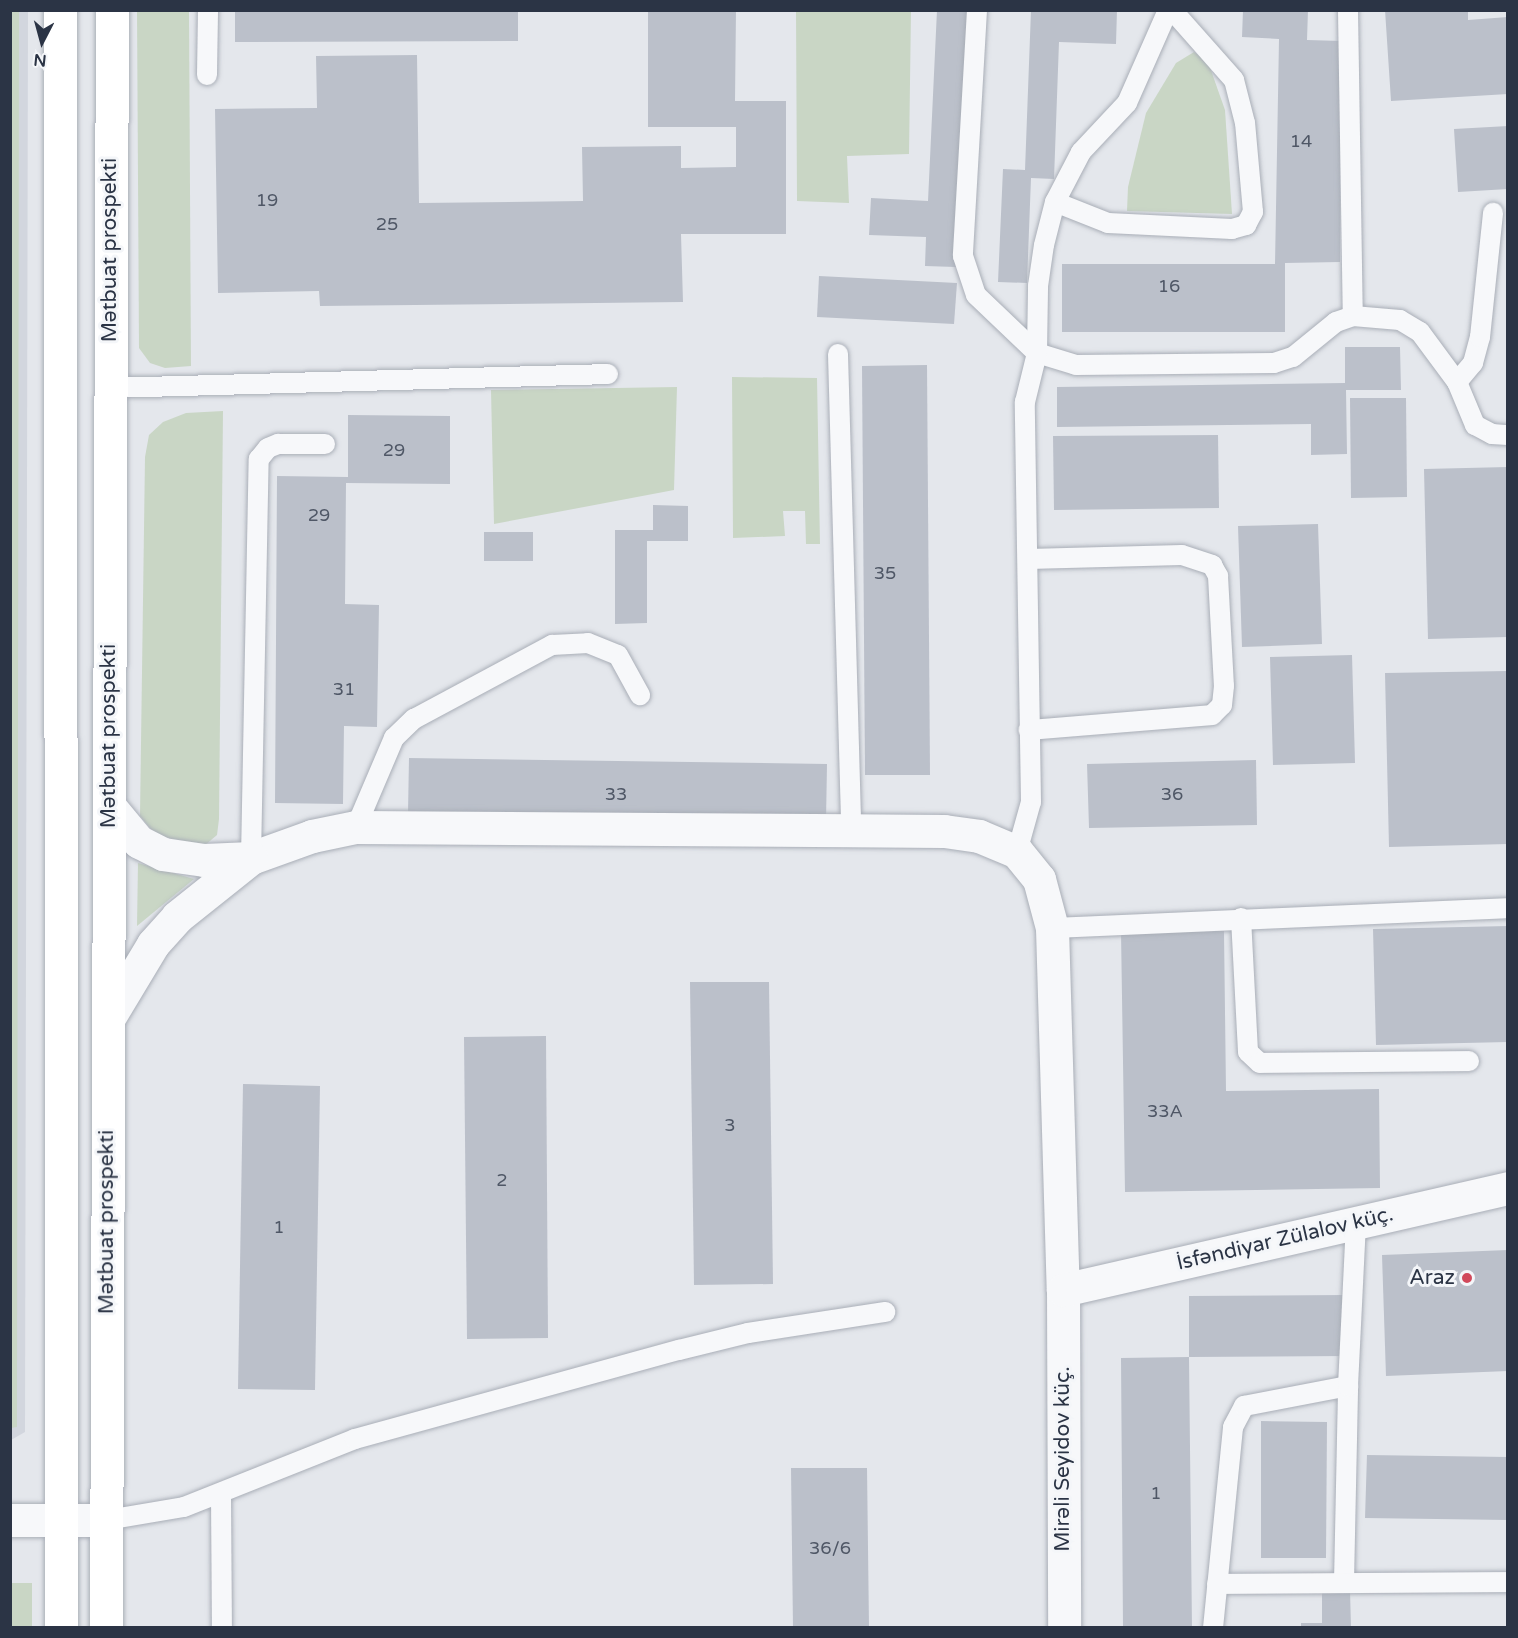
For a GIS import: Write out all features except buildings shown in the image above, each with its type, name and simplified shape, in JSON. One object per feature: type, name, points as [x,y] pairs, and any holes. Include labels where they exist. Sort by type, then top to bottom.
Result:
[{"type":"main road","points":[[60,10],[61,1628]]},
{"type":"main road","name":"Mətbuat prospekti","points":[[106,1628],[112,10]]},
{"type":"street","points":[[109,806],[139,842],[163,854],[204,860],[250,858],[312,836],[356,827],[851,833],[944,831],[979,836],[1017,852]]},
{"type":"street","name":"Mirəli Seyidov küç.","points":[[1017,852],[1039,879],[1052,928],[1063,1290],[1064,1628]]},
{"type":"street","points":[[108,1019],[153,944],[177,917],[250,858]]},
{"type":"street","name":"İsfəndiyar Zülalov küç.","points":[[1063,1290],[1508,1188]]},
{"type":"street","points":[[16,1520],[106,1520]]},
{"type":"lane","points":[[207,75],[208,10]]},
{"type":"lane","points":[[977,10],[963,256],[976,295],[1037,353],[1076,365],[1274,363],[1293,357],[1336,322],[1353,316],[1400,320],[1420,332],[1457,382],[1475,425],[1491,434],[1508,435]]},
{"type":"lane","points":[[1017,852],[1031,802],[1025,402],[1037,353],[1038,286],[1055,202],[1081,152],[1127,103],[1170,10],[1234,80],[1245,123],[1253,212],[1246,225],[1232,229],[1108,223],[1055,202]]},
{"type":"lane","points":[[1348,10],[1353,316]]},
{"type":"lane","points":[[1457,382],[1473,363],[1480,337],[1493,213]]},
{"type":"lane","points":[[837,354],[851,833]]},
{"type":"lane","points":[[109,388],[608,374]]},
{"type":"lane","points":[[250,858],[259,459],[268,448],[278,444],[325,444]]},
{"type":"lane","points":[[1028,559],[1182,555],[1212,565],[1218,576],[1224,686],[1222,705],[1212,715],[1029,730]]},
{"type":"lane","points":[[356,827],[394,738],[414,719],[552,645],[588,643],[618,655],[640,694]]},
{"type":"lane","points":[[1052,928],[1508,908]]},
{"type":"lane","points":[[1241,918],[1248,1052],[1260,1063],[1469,1062]]},
{"type":"lane","points":[[1344,1582],[1348,1386],[1356,1223]]},
{"type":"lane","points":[[106,1520],[145,1517],[221,1495],[355,1439],[656,1356],[748,1333],[885,1312]]},
{"type":"lane","points":[[1214,1628],[1233,1427],[1244,1406],[1348,1386]]},
{"type":"lane","points":[[221,1495],[222,1628]]},
{"type":"lane","points":[[1217,1584],[1508,1582]]},
{"type":"shaded area","points":[[28,10],[25,1432],[11,1440],[10,11]]},
{"type":"green space","points":[[10,11],[19,11],[17,1427],[11,1428]]},
{"type":"green space","points":[[137,11],[189,11],[191,366],[165,368],[150,363],[139,348]]},
{"type":"green space","points":[[796,11],[911,11],[909,154],[847,156],[849,203],[797,201]]},
{"type":"green space","points":[[1194,52],[1208,62],[1225,110],[1232,214],[1127,211],[1128,187],[1146,113],[1176,63]]},
{"type":"green space","points":[[732,377],[817,378],[820,544],[806,544],[805,511],[783,511],[785,536],[733,538]]},
{"type":"green space","points":[[677,387],[674,490],[494,524],[491,390]]},
{"type":"green space","points":[[223,411],[219,819],[217,835],[204,846],[156,835],[140,816],[145,457],[149,435],[163,422],[186,413]]},
{"type":"green space","points":[[138,863],[194,879],[137,926]]},
{"type":"green space","points":[[11,1583],[32,1583],[32,1627],[11,1627]]},
{"type":"place","name":"Araz","points":[[1467,1278]]}]
